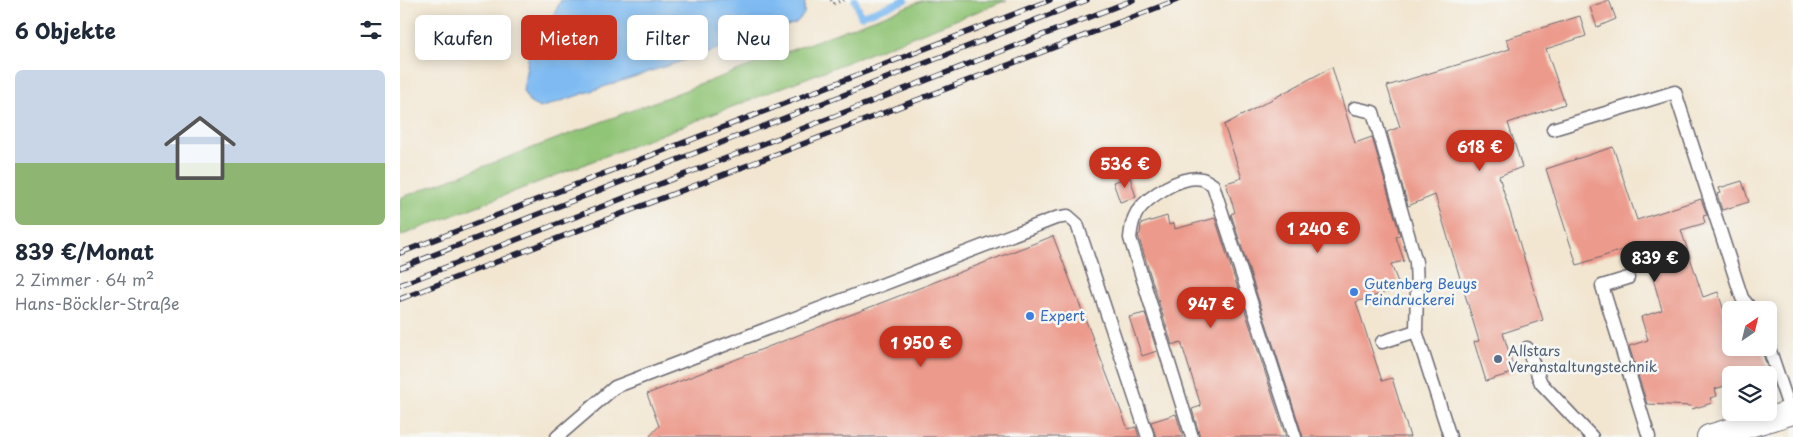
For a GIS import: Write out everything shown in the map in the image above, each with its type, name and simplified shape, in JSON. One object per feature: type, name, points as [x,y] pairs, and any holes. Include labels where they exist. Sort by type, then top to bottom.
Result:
[{"type":"street","points":[[1724,435],[1792,413]]},
{"type":"lane","points":[[1553,129],[1675,92],[1744,301]]},
{"type":"lane","points":[[1355,108],[1373,112],[1410,238],[1416,262],[1418,289],[1416,331],[1450,437]]},
{"type":"lane","points":[[1192,437],[1130,238],[1131,225],[1137,212],[1148,200],[1169,186],[1190,179],[1202,179],[1213,185],[1260,335],[1295,437]]},
{"type":"lane","points":[[557,437],[615,387],[1056,218],[1068,216],[1078,224],[1148,437]]},
{"type":"lane","points":[[1628,278],[1602,286],[1638,408],[1649,437]]},
{"type":"lane","points":[[1382,342],[1416,331]]},
{"type":"lane","points":[[1527,348],[1541,383],[1592,437]]},
{"type":"lane","points":[[1772,356],[1792,413]]},
{"type":"path","points":[[831,0],[832,4],[844,0]]},
{"type":"green space","points":[[924,0],[1007,0],[400,236],[400,198],[765,60],[789,60],[789,51]]},
{"type":"water","points":[[561,0],[805,0],[804,14],[796,23],[789,25],[789,15],[718,15],[718,49],[708,52],[708,15],[627,15],[627,60],[685,60],[540,108],[530,103],[523,91],[528,60],[617,60],[617,15],[554,15]]},
{"type":"building","points":[[1609,0],[1616,19],[1597,27],[1590,7]]},
{"type":"building","points":[[1580,16],[1586,36],[1546,49],[1565,104],[1508,123],[1522,167],[1499,176],[1543,320],[1503,333],[1515,372],[1486,381],[1474,342],[1479,341],[1435,195],[1408,206],[1387,132],[1400,127],[1387,86],[1510,49],[1506,39]]},
{"type":"building","points":[[1332,67],[1355,143],[1372,137],[1400,235],[1396,237],[1404,261],[1391,264],[1400,288],[1356,302],[1382,381],[1392,378],[1410,437],[1303,437],[1231,214],[1235,212],[1226,183],[1242,178],[1224,125]]},
{"type":"building","points":[[1613,147],[1637,220],[1701,199],[1707,215],[1703,216],[1705,223],[1681,230],[1703,297],[1718,292],[1722,305],[1722,356],[1764,356],[1767,366],[1722,366],[1722,387],[1715,389],[1717,396],[1710,398],[1712,403],[1692,409],[1691,406],[1647,404],[1629,346],[1648,340],[1641,317],[1662,310],[1645,251],[1631,247],[1577,265],[1546,169]]},
{"type":"building","points":[[1130,177],[1136,197],[1120,202],[1113,182]]},
{"type":"building","points":[[1742,181],[1749,202],[1722,210],[1717,194],[1721,193],[1719,188]]},
{"type":"building","points":[[1167,216],[1169,225],[1174,223],[1175,229],[1215,218],[1286,437],[1200,437],[1192,409],[1201,406],[1181,342],[1172,345],[1138,235],[1140,234],[1141,224]]},
{"type":"building","points":[[1053,236],[1128,429],[1136,427],[1139,437],[649,437],[659,426],[647,394]]},
{"type":"building","points":[[1145,313],[1157,351],[1142,356],[1129,317]]},
{"type":"building","points":[[1176,414],[1183,437],[1156,437],[1151,422]]},
{"type":"waterway","points":[[855,0],[861,16],[905,0]]},
{"type":"railway","points":[[400,253],[1050,0]]},
{"type":"railway","points":[[400,268],[1087,0]]},
{"type":"railway","points":[[400,285],[1133,0]]},
{"type":"railway","points":[[400,299],[1177,0]]},
{"type":"place","name":"Gutenberg Beuys Feindruckerei","points":[[1354,292]]},
{"type":"place","name":"Expert","points":[[1030,316]]},
{"type":"place","name":"Allstars Veranstaltungstechnik","points":[[1498,359]]}]
